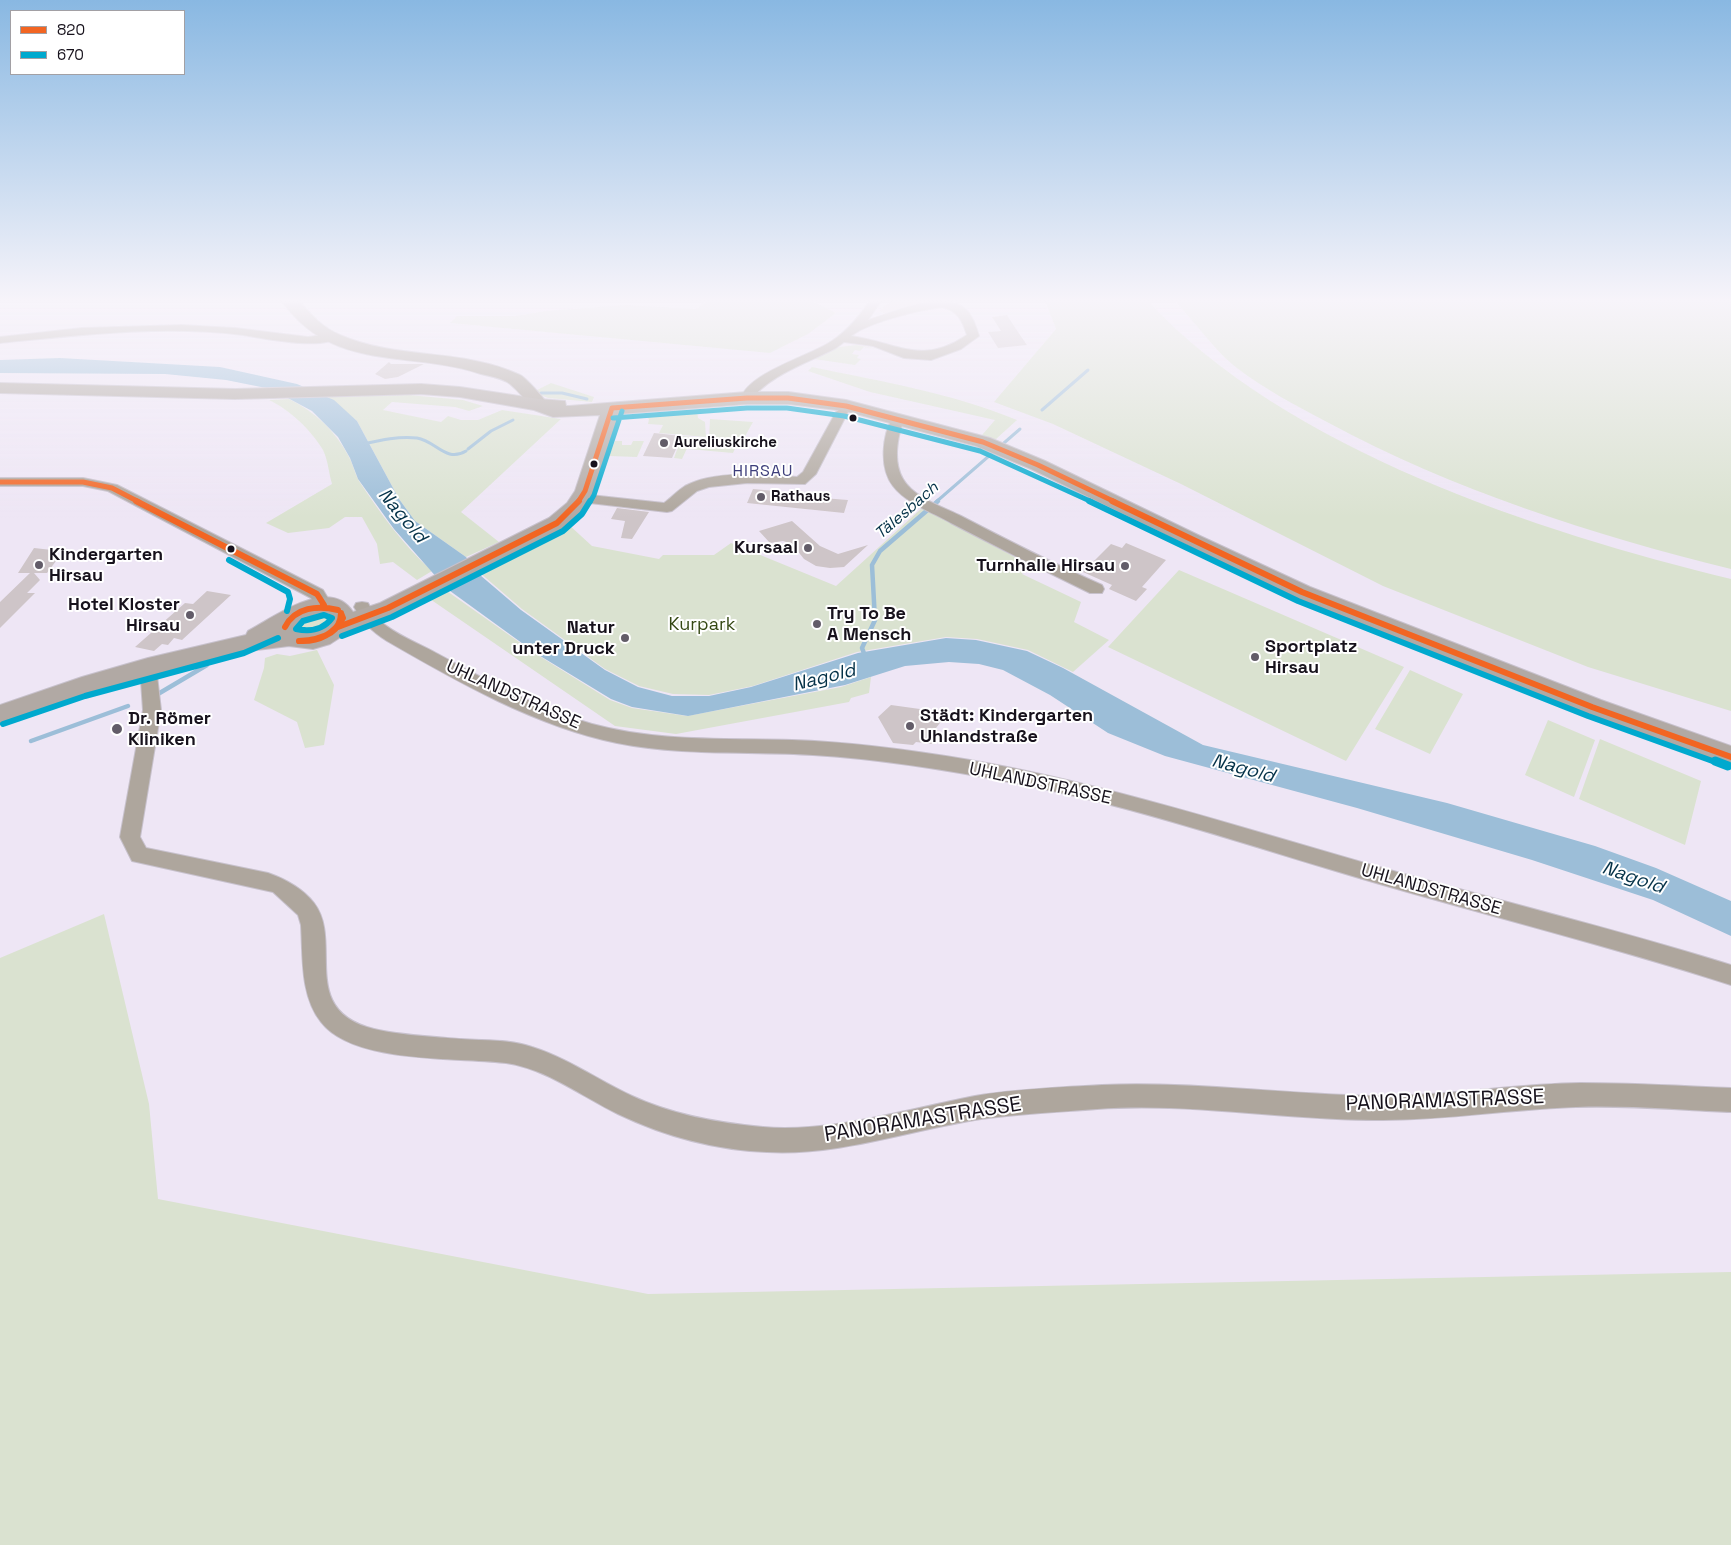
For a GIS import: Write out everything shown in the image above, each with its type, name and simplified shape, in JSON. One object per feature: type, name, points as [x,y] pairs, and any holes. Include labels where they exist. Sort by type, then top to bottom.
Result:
[{"type":"main road","points":[[494,373],[515,380],[533,396],[539,405],[553,411],[609,417],[747,398],[807,399],[983,442],[1011,453],[1302,592],[1583,704],[1731,758]]},
{"type":"main road","points":[[498,398],[495,393],[502,376]]},
{"type":"main road","points":[[498,398],[511,392],[519,384]]},
{"type":"main road","points":[[0,388],[235,394],[421,389],[498,398],[609,417]]},
{"type":"main road","points":[[0,715],[82,686],[148,667],[241,644],[292,624],[310,607],[346,613],[419,592],[557,523],[581,498],[609,417]]},
{"type":"main road","points":[[292,624],[302,642],[318,639],[346,613]]},
{"type":"street","points":[[747,398],[749,391],[778,373]]},
{"type":"street","points":[[581,498],[667,508],[694,487],[749,480],[800,481],[809,474],[842,412]]},
{"type":"street","points":[[898,420],[894,427],[892,445],[892,465],[898,483],[938,510],[1032,560],[1096,589]]},
{"type":"street","name":"UHLANDSTRASSE","points":[[0,482],[83,482],[112,488],[154,508],[316,594],[346,613],[378,627],[459,673],[551,716],[588,730],[637,740],[695,746],[787,747],[840,750],[969,767],[1069,788],[1196,821],[1371,873],[1636,946],[1731,975]]},
{"type":"street","points":[[292,624],[300,599],[297,585]]},
{"type":"street","name":"PANORAMASTRASSE","points":[[148,667],[148,684],[152,710],[130,837],[139,855],[280,886],[307,910],[312,925],[314,977],[317,992],[329,1015],[346,1029],[374,1040],[460,1050],[505,1052],[529,1057],[552,1066],[627,1106],[665,1121],[700,1131],[767,1140],[825,1138],[982,1107],[1102,1097],[1172,1097],[1383,1108],[1579,1095],[1731,1100]]},
{"type":"green space","points":[[814,373],[842,373],[890,383],[966,402],[1017,420],[995,440],[982,435],[995,420],[870,392]]},
{"type":"green space","points":[[1019,373],[1231,373],[1270,401],[1342,442],[1419,478],[1498,510],[1578,537],[1656,560],[1731,579],[1731,711],[1588,667],[1383,586],[1181,484],[1053,424],[994,402]]},
{"type":"green space","points":[[1243,373],[1731,373],[1731,569],[1627,541],[1525,508],[1474,489],[1424,469],[1375,446],[1292,403]]},
{"type":"green space","points":[[551,383],[594,397],[592,402],[548,398],[533,392]]},
{"type":"green space","points":[[409,395],[463,400],[483,406],[469,411],[455,407],[392,402],[383,410],[441,422],[448,416],[461,420],[478,420],[502,410],[561,419],[461,512],[499,542],[466,557],[415,521],[399,499],[357,421],[328,397]]},
{"type":"green space","points":[[289,399],[316,416],[331,430],[343,447],[359,481],[375,505],[402,540],[432,571],[417,580],[393,562],[380,564],[377,544],[362,517],[345,517],[329,528],[288,533],[266,523],[332,484],[325,454],[318,443],[292,415],[269,400]]},
{"type":"green space","points":[[697,410],[698,418],[705,422],[706,437],[659,433],[663,425],[648,424],[649,419],[644,414]]},
{"type":"green space","points":[[710,419],[753,422],[743,440],[709,437]]},
{"type":"green space","points":[[682,436],[693,437],[692,441],[737,444],[733,453],[688,449],[690,442],[682,459],[674,458]]},
{"type":"green space","points":[[615,441],[622,441],[622,445],[631,445],[633,441],[644,441],[637,457],[609,456]]},
{"type":"green space","name":"Kurpark","points":[[922,508],[1028,564],[1022,574],[1081,602],[1074,622],[1109,640],[1073,672],[1028,650],[977,639],[946,637],[857,652],[753,686],[709,695],[673,694],[639,686],[605,669],[522,609],[479,572],[568,524],[592,546],[659,559],[663,555],[714,555],[731,543],[836,586]]},
{"type":"green space","name":"Sportplatz Hirsau","points":[[1179,570],[1404,667],[1346,761],[1108,647]]},
{"type":"green space","points":[[444,589],[536,654],[610,700],[632,708],[687,716],[841,687],[871,677],[869,693],[851,698],[849,702],[676,734],[615,726],[427,597],[434,593],[442,594]]},
{"type":"green space","points":[[316,614],[330,616],[329,626],[309,635],[297,631],[298,624]]},
{"type":"green space","points":[[317,650],[334,685],[324,745],[305,748],[297,722],[254,700],[264,668],[265,658],[277,654],[290,656]]},
{"type":"green space","points":[[1410,670],[1463,694],[1430,754],[1375,729]]},
{"type":"green space","points":[[1548,720],[1595,740],[1574,797],[1525,775]]},
{"type":"green space","points":[[1600,739],[1701,781],[1685,845],[1579,799]]},
{"type":"green space","points":[[104,914],[149,1104],[158,1199],[648,1294],[1731,1272],[1731,1545],[0,1545],[0,958]]},
{"type":"water","name":"Nagold","points":[[17,373],[248,373],[297,384],[334,400],[357,421],[399,499],[415,521],[466,557],[480,575],[521,610],[605,670],[638,687],[672,696],[709,696],[751,687],[858,653],[946,638],[976,640],[1027,651],[1063,668],[1203,745],[1447,803],[1595,846],[1656,868],[1731,901],[1731,936],[1653,900],[1532,860],[1357,808],[1165,756],[1108,733],[1050,695],[1003,670],[979,664],[949,662],[905,666],[845,685],[688,716],[632,707],[611,699],[537,654],[446,588],[394,529],[358,479],[350,458],[338,437],[312,411],[271,389],[226,380],[165,374]]},
{"type":"building","points":[[406,373],[398,377],[385,379],[375,374]]},
{"type":"building","name":"Aureliuskirche","points":[[654,433],[682,436],[672,458],[643,456]]},
{"type":"building","points":[[753,489],[786,492],[785,495],[848,500],[844,513],[747,503]]},
{"type":"building","points":[[617,508],[649,512],[632,539],[621,538],[625,521],[611,519]]},
{"type":"building","name":"Kursaal","points":[[792,521],[820,546],[838,554],[868,545],[844,567],[816,566],[804,559],[792,544],[783,541],[770,543],[759,531]]},
{"type":"building","name":"Turnhalle Hirsau","points":[[1126,543],[1166,560],[1142,587],[1147,589],[1136,601],[1109,589],[1112,585],[1083,572],[1111,544],[1122,548]]},
{"type":"building","points":[[34,548],[52,550],[59,557],[47,573],[34,573],[40,580],[27,593],[35,593],[0,628],[0,602],[30,573],[18,573]]},
{"type":"building","name":"Hotel Kloster Hirsau","points":[[207,591],[231,595],[182,640],[174,638],[168,645],[162,644],[154,651],[135,647],[185,603],[193,604]]},
{"type":"building","name":"Städt: Kindergarten Uhlandstraße","points":[[891,705],[927,710],[930,716],[943,719],[936,728],[941,735],[932,744],[916,742],[913,745],[893,743],[878,717]]},
{"type":"waterway","name":"Tälesbach","points":[[1042,410],[1084,373]]},
{"type":"waterway","points":[[541,393],[562,393],[587,399]]},
{"type":"waterway","points":[[468,449],[491,431],[513,420]]},
{"type":"waterway","name":"Tälesbach","points":[[936,502],[1020,429]]},
{"type":"waterway","points":[[363,444],[390,439],[417,438],[447,453],[459,454],[466,451]]},
{"type":"waterway","name":"Tälesbach","points":[[865,656],[862,648],[875,620],[872,565],[880,551],[938,501]]},
{"type":"waterway","points":[[158,694],[207,665]]},
{"type":"waterway","points":[[31,741],[128,706]]},
{"type":"transit line","name":"820","points":[[612,408],[747,398],[788,398],[846,406],[983,442],[1038,465],[1302,592],[1592,707],[1731,757]]},
{"type":"transit line","name":"820","points":[[338,627],[388,608],[557,523],[575,507],[585,491],[612,408]]},
{"type":"transit line","name":"670","points":[[613,418],[747,408],[787,408],[844,416],[980,451],[1034,474],[1298,601],[1588,716],[1728,766]]},
{"type":"transit line","name":"670","points":[[342,636],[392,617],[563,531],[582,514],[594,495],[622,411]]},
{"type":"transit line","name":"820","points":[[0,482],[83,482],[112,488],[317,594],[324,605]]},
{"type":"transit line","name":"670","points":[[229,560],[288,592],[290,599],[287,611]]},
{"type":"transit line","name":"820","points":[[285,627],[288,620],[300,611],[315,607],[338,610]]},
{"type":"transit line","name":"820","points":[[299,641],[312,640],[327,635],[338,626],[341,620],[341,613]]},
{"type":"transit line","name":"820","points":[[299,641],[313,641],[325,637],[340,624],[343,618],[341,613]]},
{"type":"transit line","name":"670","points":[[324,615],[332,618],[321,628],[306,631],[296,629],[303,621],[324,615]]},
{"type":"transit line","name":"670","points":[[3,724],[85,696],[244,653],[278,638]]},
{"type":"place","name":"Aureliuskirche","points":[[664,443]]},
{"type":"place","name":"Rathaus","points":[[761,497]]},
{"type":"place","name":"Kursaal","points":[[808,548]]},
{"type":"place","name":"Kindergarten Hirsau","points":[[39,565]]},
{"type":"place","name":"Turnhalle Hirsau","points":[[1125,566]]},
{"type":"place","name":"Hotel Kloster Hirsau","points":[[190,615]]},
{"type":"place","name":"Try To Be A Mensch","points":[[817,624]]},
{"type":"place","name":"Natur unter Druck","points":[[625,638]]},
{"type":"place","name":"Sportplatz Hirsau","points":[[1255,657]]},
{"type":"place","name":"Städt: Kindergarten Uhlandstraße","points":[[910,726]]},
{"type":"place","name":"Dr. Römer Kliniken","points":[[117,729]]},
{"type":"district","name":"HIRSAU","points":[[763,472]]}]
